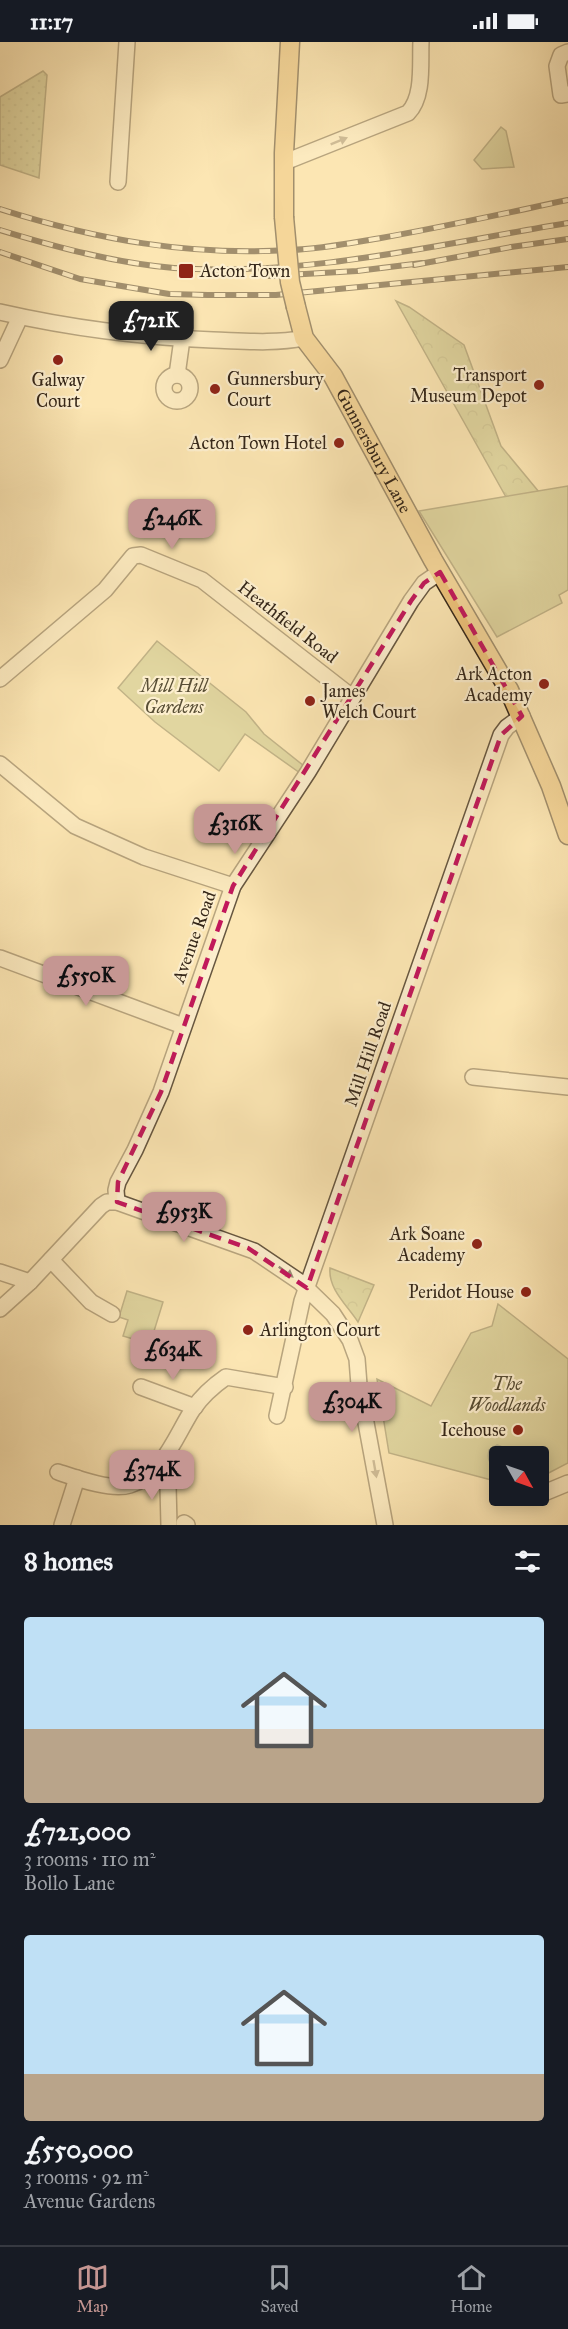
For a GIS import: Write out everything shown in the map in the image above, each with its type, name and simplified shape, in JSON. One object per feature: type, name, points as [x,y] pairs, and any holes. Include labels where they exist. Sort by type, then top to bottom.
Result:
[{"type":"main road","name":"Gunnersbury Lane","points":[[290,42],[284,218],[290,282],[304,338],[333,376],[440,572],[509,690],[551,786],[568,836]]},
{"type":"street","points":[[118,182],[127,42]]},
{"type":"street","points":[[285,162],[408,113],[415,106],[418,95],[421,42]]},
{"type":"street","points":[[568,52],[561,55],[557,66],[561,95],[568,94]]},
{"type":"street","points":[[0,312],[97,331],[182,339],[268,343],[304,338]]},
{"type":"street","points":[[0,360],[20,316]]},
{"type":"street","points":[[177,375],[182,339]]},
{"type":"street","name":"Heathfield Road","points":[[0,679],[105,590],[133,556],[141,555],[202,580],[352,697]]},
{"type":"street","name":"Avenue Road","points":[[116,1196],[161,1092],[233,886],[308,772],[424,583],[440,572]]},
{"type":"street","name":"Mill Hill Road","points":[[277,1416],[302,1301],[501,735],[507,727],[522,716]]},
{"type":"street","points":[[0,764],[75,826],[144,857],[233,886]]},
{"type":"street","points":[[0,958],[183,1026]]},
{"type":"street","points":[[473,1077],[568,1087]]},
{"type":"street","points":[[0,1309],[30,1282],[101,1206],[116,1196],[248,1248],[269,1260],[307,1288],[333,1314],[354,1349],[385,1525]]},
{"type":"street","points":[[51,1260],[91,1302],[112,1314]]},
{"type":"street","points":[[0,1272],[30,1282]]},
{"type":"street","points":[[57,1472],[110,1486],[130,1485],[156,1470],[195,1407],[213,1386],[226,1377],[285,1387]]},
{"type":"street","points":[[141,1387],[195,1407]]},
{"type":"street","points":[[156,1470],[168,1486],[180,1524]]},
{"type":"street","points":[[62,1525],[77,1478]]},
{"type":"street","points":[[549,1491],[568,1483]]},
{"type":"highlighted area","points":[[440,572],[522,716],[501,735],[307,1288],[248,1248],[117,1202],[118,1182],[161,1092],[233,886],[411,601],[424,583]]},
{"type":"green space","points":[[43,71],[47,75],[39,178],[0,165],[0,97]]},
{"type":"green space","points":[[501,127],[506,131],[514,167],[482,169],[474,160]]},
{"type":"green space","points":[[396,301],[409,307],[464,345],[501,446],[539,492],[506,497]]},
{"type":"green space","points":[[568,486],[568,590],[559,595],[562,603],[497,637],[419,511]]},
{"type":"green space","name":"Mill Hill Gardens","points":[[157,641],[246,712],[264,734],[304,766],[300,773],[245,734],[219,771],[155,722],[118,688]]},
{"type":"green space","points":[[330,1268],[374,1285],[358,1322],[335,1290]]},
{"type":"green space","points":[[127,1291],[163,1302],[150,1344],[123,1336],[128,1320],[119,1317]]},
{"type":"green space","name":"The Woodlands","points":[[498,1304],[568,1359],[568,1463],[549,1473],[549,1446],[489,1446],[489,1479],[389,1453],[377,1379],[431,1406],[471,1333],[492,1326]]},
{"type":"railway","points":[[0,209],[72,229],[144,243],[180,248],[253,251],[347,244],[568,200]]},
{"type":"railway","points":[[0,230],[64,248],[152,266],[224,270],[273,268],[372,257],[568,223]]},
{"type":"railway","points":[[414,265],[568,239]]},
{"type":"railway","points":[[0,252],[80,279],[169,294],[276,295],[568,267]]},
{"type":"railway","points":[[270,276],[357,271],[422,263]]},
{"type":"place","name":"Acton Town","points":[[186,271]]},
{"type":"place","name":"Galway Court","points":[[58,360]]},
{"type":"place","name":"Transport Museum Depot","points":[[539,385]]},
{"type":"place","name":"Gunnersbury Court","points":[[215,389]]},
{"type":"place","name":"Acton Town Hotel","points":[[339,443]]},
{"type":"place","name":"Ark Acton Academy","points":[[544,684]]},
{"type":"place","name":"James Welch Court","points":[[310,701]]},
{"type":"place","name":"Ark Soane Academy","points":[[477,1244]]},
{"type":"place","name":"Peridot House","points":[[526,1292]]},
{"type":"place","name":"Arlington Court","points":[[248,1330]]},
{"type":"place","name":"Icehouse","points":[[518,1430]]}]
